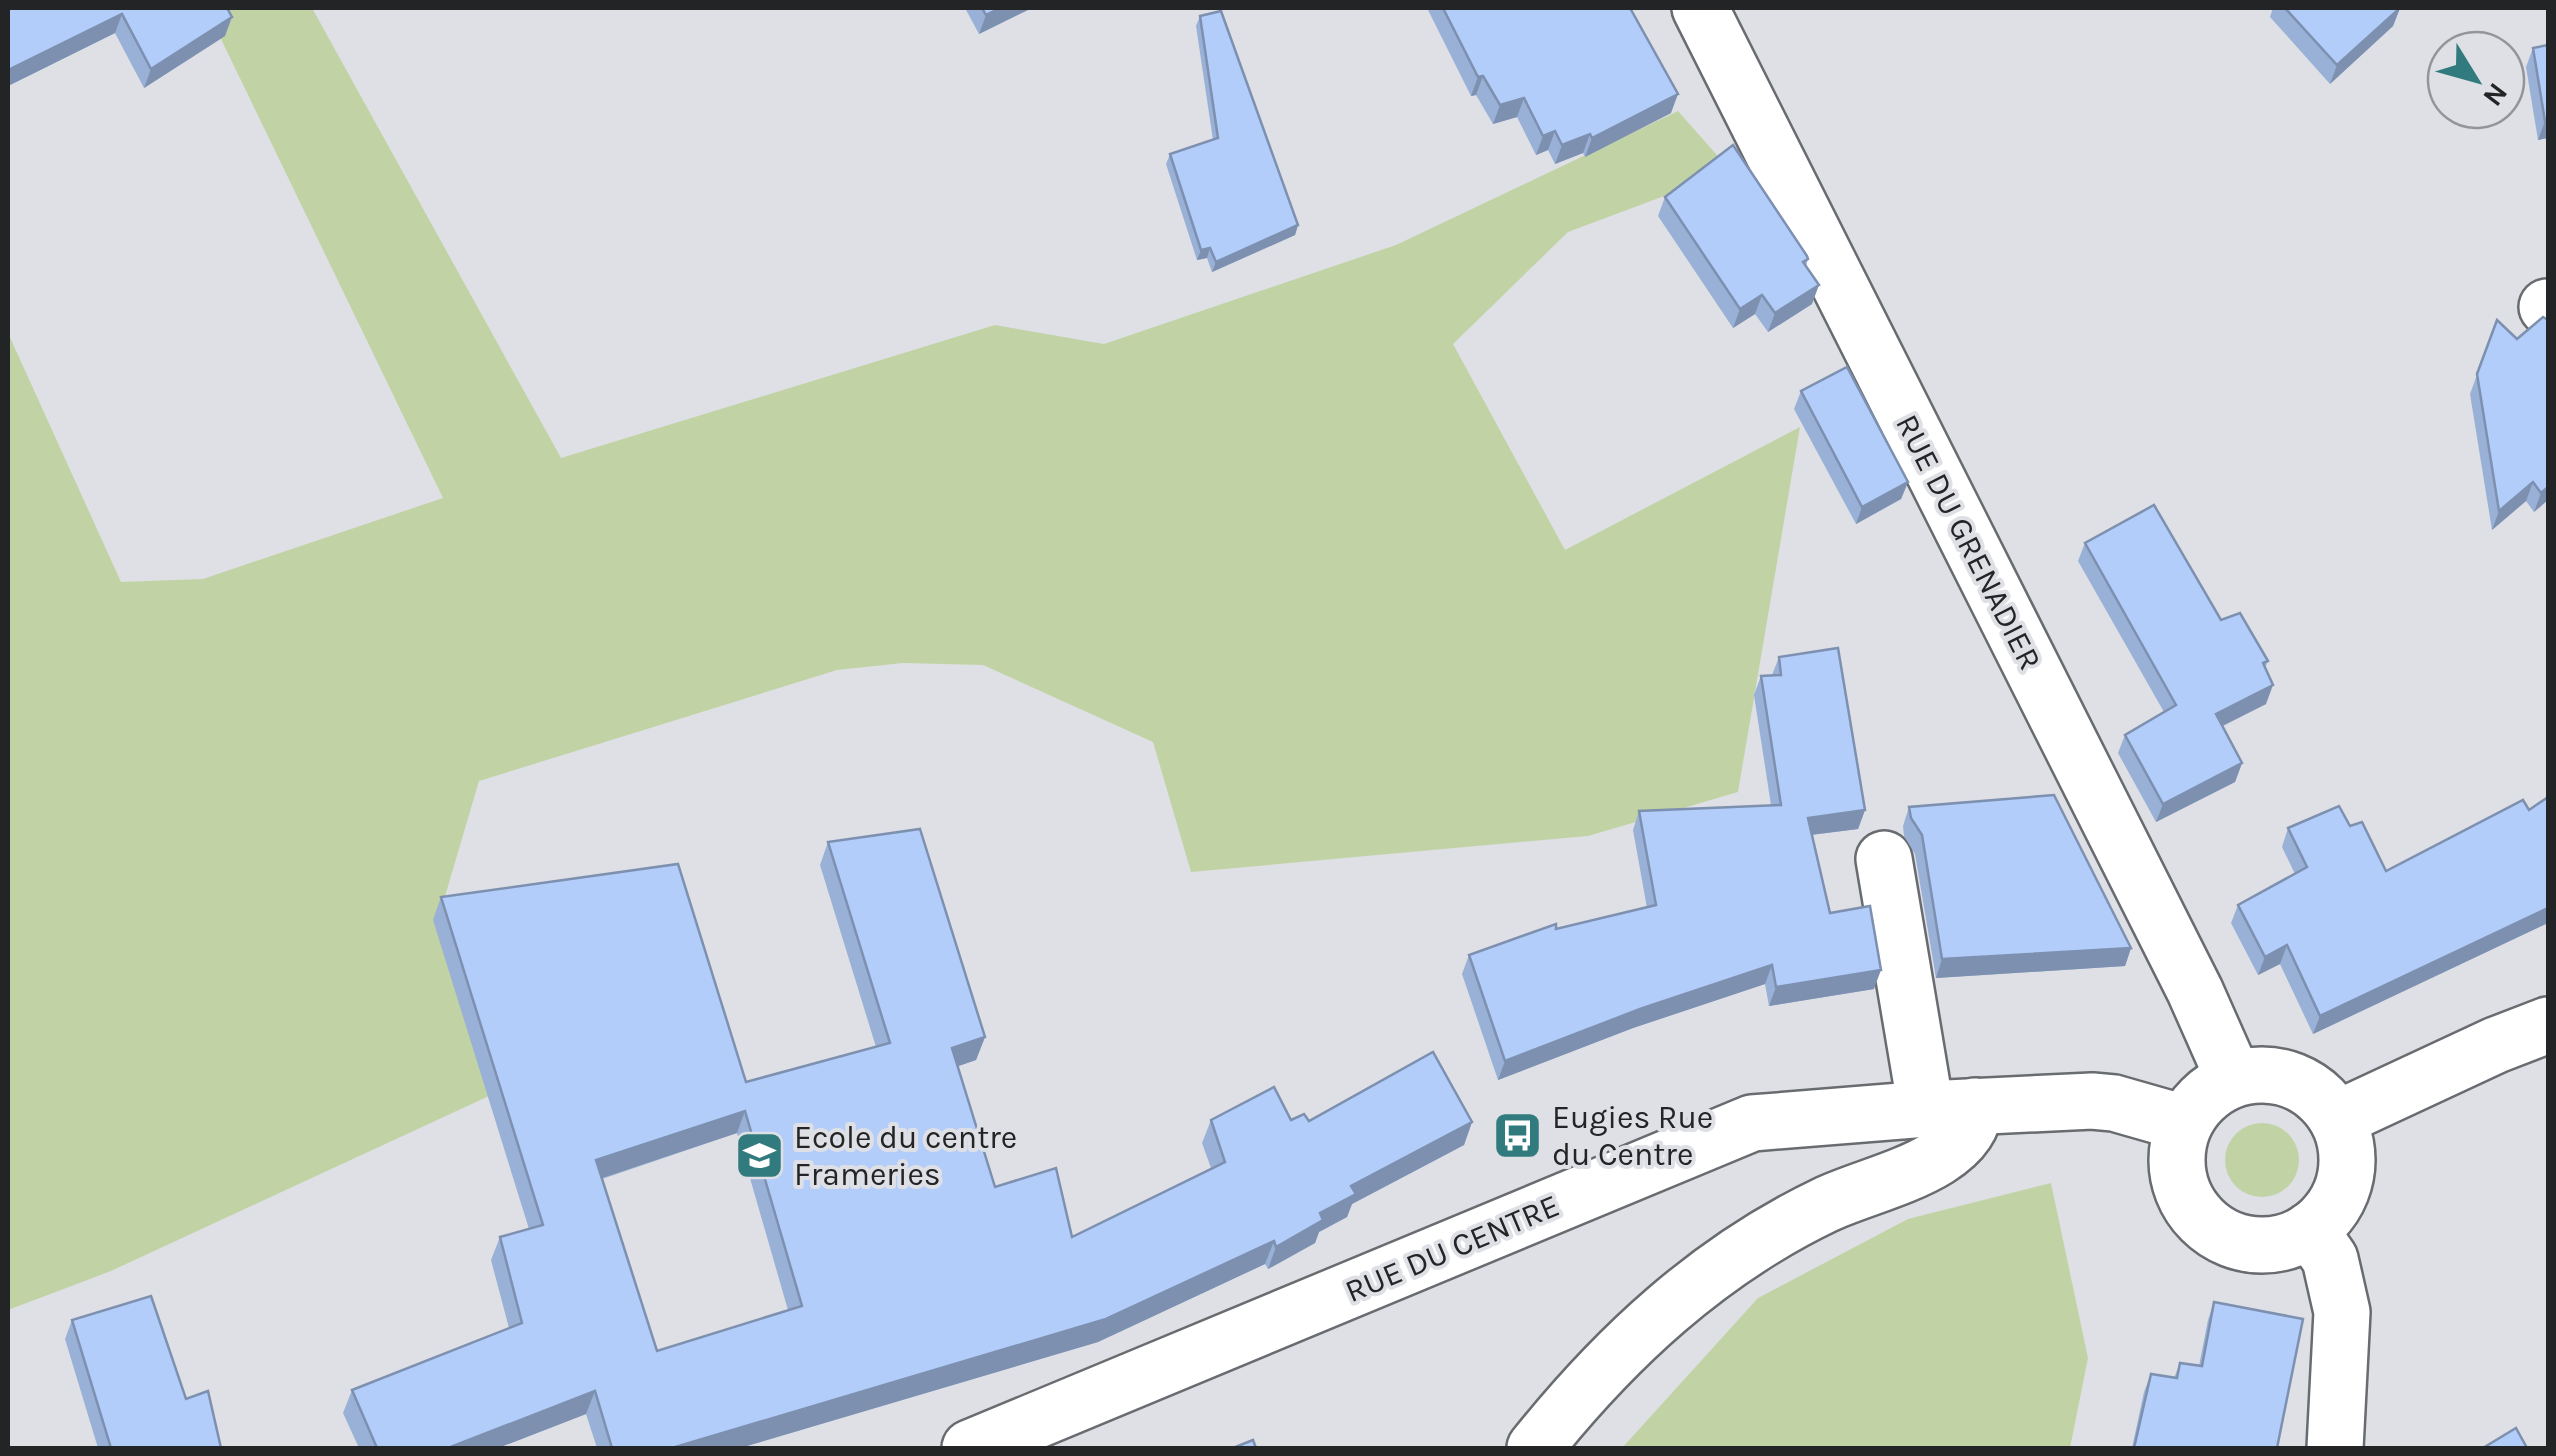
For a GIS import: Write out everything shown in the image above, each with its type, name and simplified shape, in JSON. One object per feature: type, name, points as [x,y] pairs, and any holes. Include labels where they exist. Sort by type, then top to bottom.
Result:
[{"type":"street","name":"RUE DU GRENADIER","points":[[1700,8],[2195,992],[2234,1079]]},
{"type":"street","points":[[1536,1448],[1616,1355],[1727,1262],[1802,1216],[1953,1150],[1974,1123],[1950,1108],[1884,858]]},
{"type":"street","points":[[2337,1119],[2548,1025]]},
{"type":"street","points":[[2263,1074],[2293,1080],[2319,1096],[2337,1119],[2346,1140],[2346,1178],[2334,1206],[2310,1230],[2288,1242],[2258,1245],[2235,1241],[2208,1226],[2193,1210],[2180,1183],[2177,1154],[2184,1124],[2202,1099],[2234,1079],[2263,1074]]},
{"type":"street","name":"RUE DU CENTRE","points":[[970,1448],[1752,1124],[2092,1101],[2114,1103],[2184,1124]]},
{"type":"street","points":[[2310,1230],[2330,1258],[2342,1312],[2335,1448]]},
{"type":"green space","points":[[206,8],[312,8],[561,458],[995,325],[1104,344],[1396,245],[1678,111],[1731,171],[1568,232],[1453,344],[1565,550],[1800,427],[1738,792],[1588,836],[1191,872],[1153,742],[983,665],[903,663],[837,670],[479,781],[438,920],[489,1096],[111,1271],[8,1310],[8,333],[121,582],[203,579],[443,498]]},
{"type":"green space","points":[[2262,1123],[2288,1134],[2299,1160],[2288,1186],[2262,1197],[2236,1186],[2225,1160],[2236,1134]]},
{"type":"green space","points":[[2051,1183],[2088,1358],[2070,1448],[1622,1448],[1758,1298],[1908,1219]]},
{"type":"building","points":[[8,8],[227,8],[232,17],[151,69],[122,14],[8,70]]},
{"type":"building","points":[[982,8],[1001,8],[986,15]]},
{"type":"building","points":[[1443,8],[1630,8],[1678,94],[1592,138],[1590,134],[1562,145],[1555,131],[1543,136],[1524,98],[1500,105],[1483,76],[1478,77]]},
{"type":"building","points":[[2285,8],[2400,8],[2337,65]]},
{"type":"building","points":[[1221,11],[1298,225],[1216,262],[1210,248],[1201,250],[1170,154],[1218,138],[1200,16]]},
{"type":"building","points":[[2548,45],[2548,120],[2545,121],[2533,48]]},
{"type":"building","points":[[1733,145],[1807,256],[1803,262],[1819,285],[1775,313],[1762,295],[1740,309],[1665,197]]},
{"type":"building","points":[[2543,317],[2548,320],[2548,487],[2541,493],[2533,482],[2499,511],[2477,374],[2497,320],[2517,339]]},
{"type":"building","points":[[1847,367],[1908,482],[1862,507],[1801,391]]},
{"type":"building","points":[[2154,505],[2221,620],[2240,613],[2268,661],[2263,663],[2273,685],[2216,714],[2242,763],[2163,804],[2125,735],[2176,705],[2085,543]]},
{"type":"building","points":[[1838,648],[1865,810],[1808,818],[1830,913],[1870,906],[1881,970],[1776,987],[1772,965],[1640,1009],[1505,1061],[1469,955],[1556,924],[1556,929],[1656,905],[1639,811],[1781,805],[1761,676],[1781,675],[1779,657]]},
{"type":"building","points":[[2054,795],[2131,948],[1942,959],[1922,835],[1909,807]]},
{"type":"building","points":[[2548,797],[2548,908],[2320,1016],[2287,945],[2265,957],[2238,905],[2307,867],[2288,828],[2339,806],[2350,826],[2362,822],[2386,871],[2523,800],[2529,810]]},
{"type":"building","name":"Ecole du centre Frameries","points":[[920,829],[985,1037],[952,1048],[995,1187],[1056,1168],[1072,1237],[1225,1162],[1211,1120],[1274,1087],[1291,1120],[1304,1114],[1309,1121],[1433,1052],[1472,1122],[1351,1186],[1356,1194],[1320,1213],[1323,1220],[1276,1247],[1274,1241],[1106,1319],[672,1448],[612,1448],[595,1391],[448,1448],[377,1448],[352,1390],[522,1323],[500,1237],[543,1225],[441,897],[678,864],[746,1082],[890,1043],[828,842]],"holes":[[[745,1111],[802,1306],[657,1351],[596,1160]]]},
{"type":"building","points":[[151,1296],[186,1399],[208,1391],[221,1448],[111,1448],[72,1320]]},
{"type":"building","points":[[2214,1302],[2303,1319],[2277,1448],[2134,1448],[2151,1374],[2177,1378],[2180,1363],[2202,1366]]},
{"type":"building","points":[[2516,1428],[2527,1448],[2483,1448]]},
{"type":"building","points":[[1253,1440],[1256,1448],[1233,1448]]},
{"type":"place","name":"Eugies Rue du Centre","points":[[1517,1135]]},
{"type":"place","name":"Ecole du centre Frameries","points":[[759,1155]]}]
